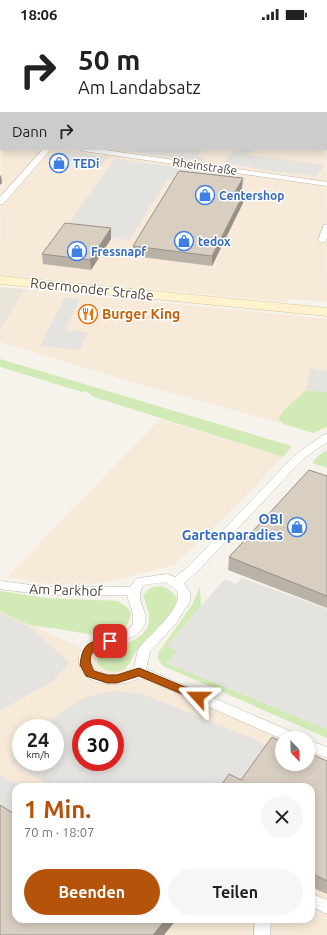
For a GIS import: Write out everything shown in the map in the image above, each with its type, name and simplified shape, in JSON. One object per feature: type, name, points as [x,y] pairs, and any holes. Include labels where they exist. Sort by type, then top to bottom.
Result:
[{"type":"main road","name":"Roermonder Straße","points":[[0,280],[327,312]]},
{"type":"street","points":[[0,202],[46,150]]},
{"type":"street","name":"Rheinstraße","points":[[90,150],[327,184]]},
{"type":"street","points":[[322,240],[327,227]]},
{"type":"street","points":[[177,582],[192,570],[299,457],[327,437]]},
{"type":"street","points":[[167,578],[177,582],[185,593],[184,606],[151,642],[143,654],[143,663],[139,672],[134,675],[117,679],[97,677],[87,670],[85,659],[87,651],[92,646],[128,635],[136,629],[140,617],[139,610],[132,600],[133,591],[140,582],[167,578]]},
{"type":"street","name":"Am Parkhof","points":[[0,585],[46,591],[133,591]]},
{"type":"street","points":[[139,672],[276,731]]},
{"type":"street","points":[[315,748],[327,753]]},
{"type":"street","points":[[315,901],[327,907]]},
{"type":"street","points":[[262,935],[263,923]]},
{"type":"shaded area","points":[[1,150],[326,150],[327,302],[288,299],[287,302],[0,275]]},
{"type":"shaded area","points":[[117,150],[202,150],[198,156],[207,162]]},
{"type":"shaded area","points":[[234,150],[251,150],[248,155],[324,165],[317,176],[282,173],[223,163]]},
{"type":"shaded area","points":[[65,151],[108,157],[102,165],[48,159],[53,154]]},
{"type":"shaded area","points":[[114,159],[246,178],[242,188],[168,179],[129,240],[63,232]]},
{"type":"shaded area","points":[[0,287],[25,289],[0,331]]},
{"type":"shaded area","points":[[25,289],[327,319],[327,411],[303,429],[135,383],[0,342],[0,331]]},
{"type":"shaded area","points":[[65,297],[80,299],[65,330],[88,332],[80,350],[40,346]]},
{"type":"shaded area","points":[[310,368],[327,370],[327,392],[306,390]]},
{"type":"shaded area","points":[[160,419],[283,457],[235,507],[174,565],[103,583],[80,585],[48,584],[7,577]]},
{"type":"shaded area","points":[[242,578],[327,609],[327,729],[167,663],[177,651],[167,646],[201,606],[225,579],[236,584]]},
{"type":"shaded area","points":[[0,611],[275,736],[275,771],[315,771],[315,754],[327,760],[327,935],[0,935]]},
{"type":"shaded area","points":[[0,612],[30,627],[70,663],[53,681],[0,711]]},
{"type":"shaded area","points":[[114,691],[143,694],[256,740],[271,750],[248,783],[46,783],[26,771],[64,771],[64,719],[54,719],[59,714],[86,697]]},
{"type":"shaded area","points":[[0,775],[14,783],[12,783],[12,824],[0,817]]},
{"type":"green space","points":[[0,359],[292,446],[283,457],[94,397],[86,391],[82,392],[0,367]]},
{"type":"green space","points":[[306,390],[327,392],[327,427],[313,433],[284,424],[278,419],[284,410]]},
{"type":"green space","points":[[327,450],[327,468],[312,463],[317,457]]},
{"type":"green space","points":[[160,586],[170,590],[177,599],[172,611],[137,650],[127,666],[114,672],[106,670],[100,666],[97,663],[98,655],[102,652],[132,641],[145,632],[149,617],[143,595],[152,587]]},
{"type":"green space","points":[[200,587],[201,606],[167,646],[178,650],[167,663],[327,729],[327,738],[315,733],[315,731],[311,731],[163,666],[158,659],[158,653],[192,605]]},
{"type":"green space","points":[[0,591],[46,598],[118,601],[127,607],[131,614],[127,624],[121,631],[112,634],[90,634],[56,628],[38,627],[23,622],[0,611]]},
{"type":"building","points":[[179,171],[243,178],[235,192],[244,193],[212,256],[133,246]]},
{"type":"building","points":[[65,223],[111,228],[90,260],[42,254]]},
{"type":"building","name":"OBI Gartenparadies","points":[[309,470],[327,476],[327,596],[229,557]]},
{"type":"building","points":[[272,737],[275,738],[275,771],[315,771],[315,756],[327,761],[327,881],[315,875],[315,783],[223,783],[229,774],[241,780]]},
{"type":"building","points":[[0,805],[12,812],[12,923],[163,923],[153,935],[0,935]]},
{"type":"place","name":"TEDi","points":[[59,163]]},
{"type":"place","name":"Centershop","points":[[205,195]]},
{"type":"place","name":"tedox","points":[[184,241]]},
{"type":"place","name":"Fressnapf","points":[[77,251]]},
{"type":"place","name":"Burger King","points":[[88,314]]},
{"type":"place","name":"OBI Gartenparadies","points":[[297,527]]},
{"type":"route","points":[[110,641],[92,646],[87,651],[85,665],[90,674],[107,679],[117,679],[134,675],[139,672],[198,697]]}]
